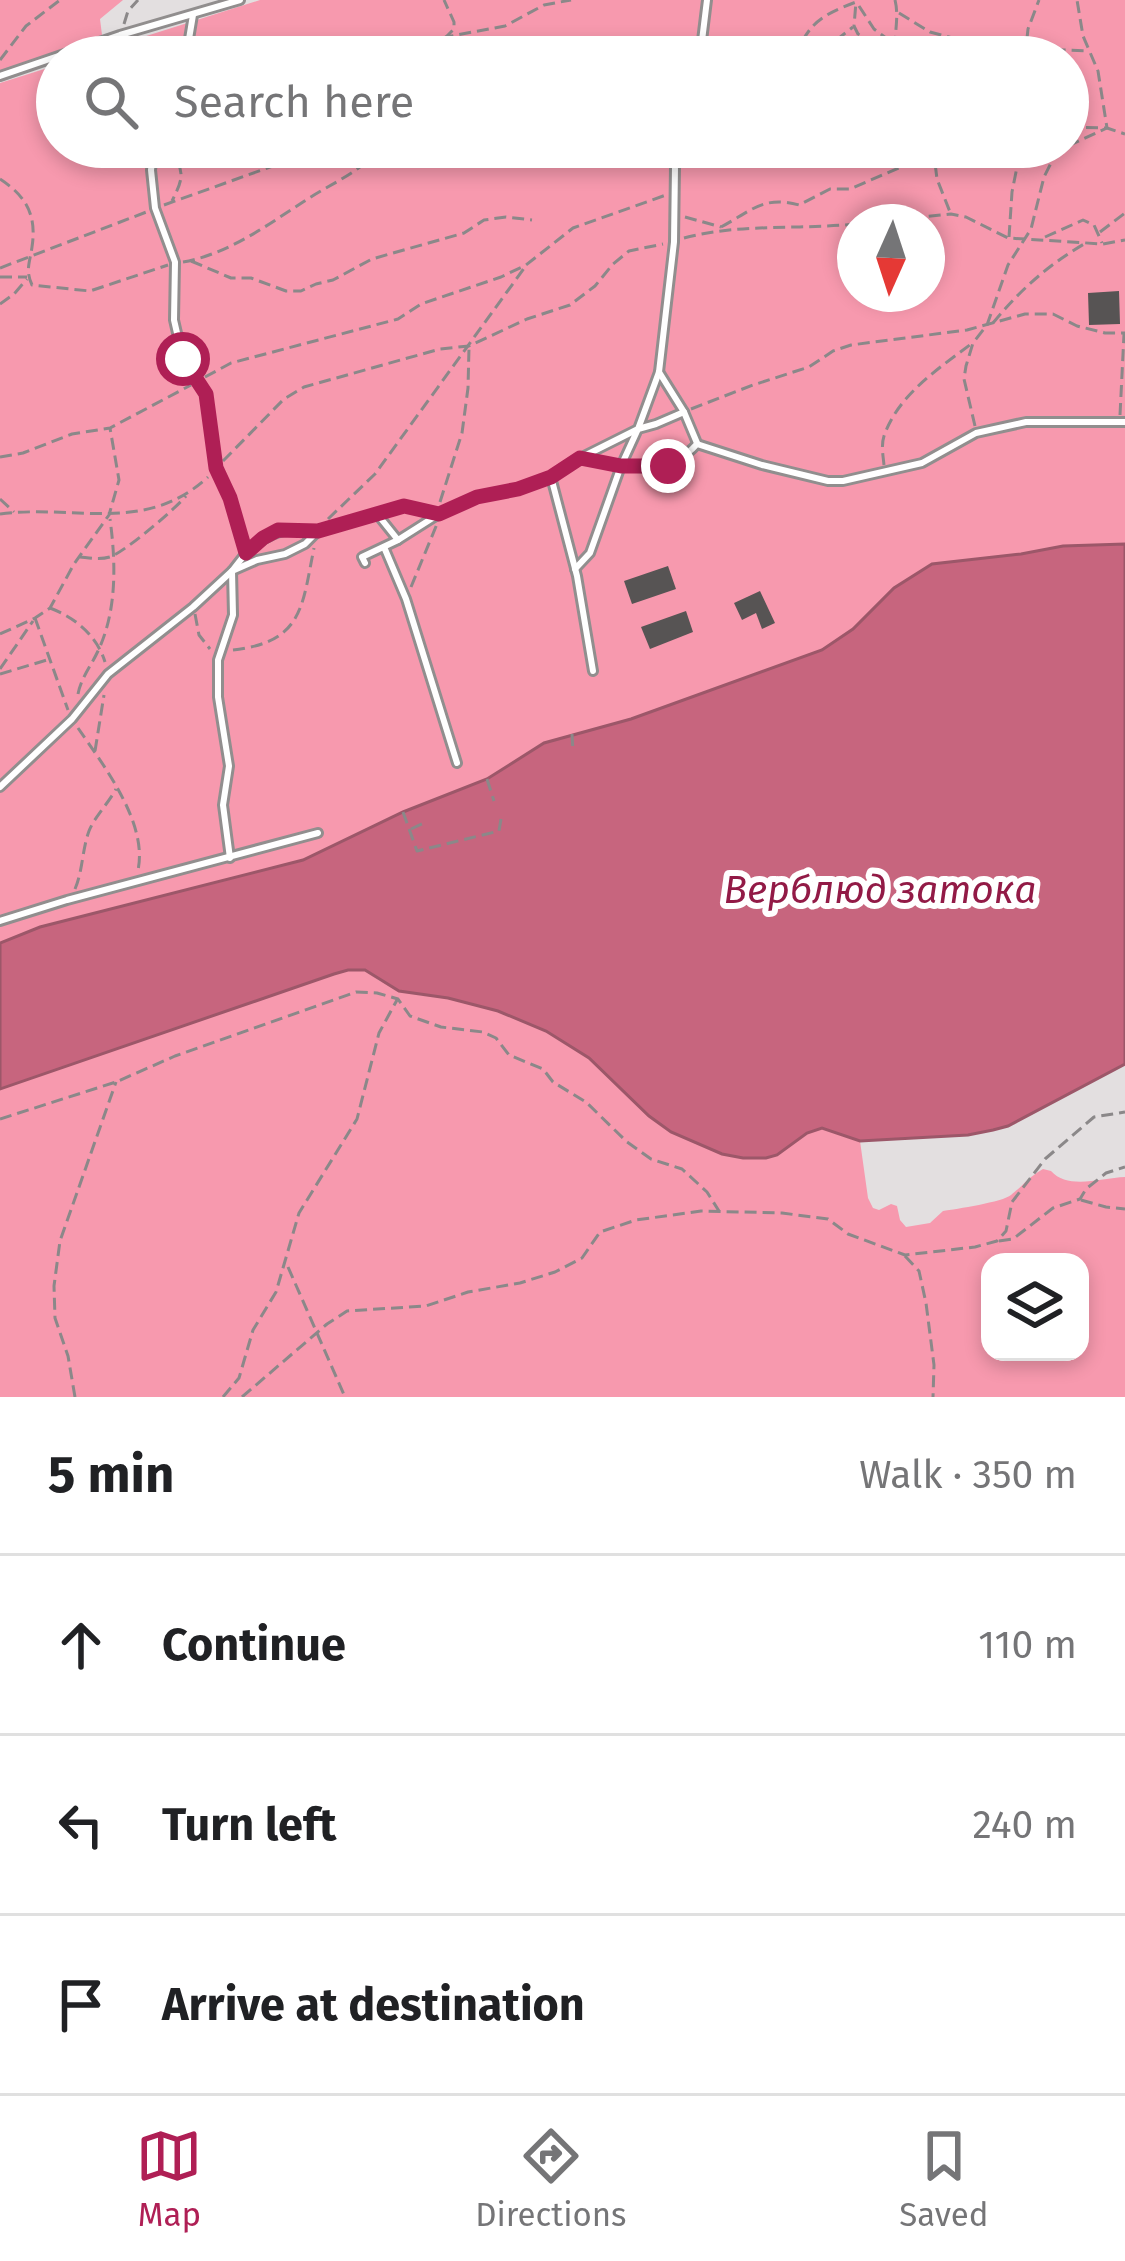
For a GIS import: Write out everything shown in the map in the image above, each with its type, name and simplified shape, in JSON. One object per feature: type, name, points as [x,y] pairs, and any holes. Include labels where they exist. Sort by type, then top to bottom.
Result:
[{"type":"lane","points":[[117,36],[240,0]]},
{"type":"lane","points":[[703,36],[707,0]]},
{"type":"lane","points":[[190,36],[194,15]]},
{"type":"lane","points":[[0,76],[36,64]]},
{"type":"lane","points":[[151,168],[155,208],[175,262],[174,320],[183,359],[206,394],[216,468],[246,553]]},
{"type":"lane","points":[[575,569],[590,553],[659,372],[674,242],[675,168]]},
{"type":"lane","points":[[659,372],[697,444],[828,482],[922,463],[976,433],[1025,422],[1122,422]]},
{"type":"lane","points":[[365,563],[362,557],[439,514],[477,497],[551,477],[638,429],[684,412]]},
{"type":"lane","points":[[580,458],[621,466],[668,466],[697,444]]},
{"type":"lane","points":[[551,477],[575,569],[593,671]]},
{"type":"lane","points":[[0,787],[72,719],[108,674],[193,607],[263,538],[278,530],[318,531],[404,506],[439,514]]},
{"type":"lane","points":[[377,514],[398,540]]},
{"type":"lane","points":[[232,571],[285,554],[318,531]]},
{"type":"lane","points":[[384,547],[406,599],[457,763]]},
{"type":"lane","points":[[230,858],[224,805],[229,766],[218,697],[220,656],[232,614],[232,571]]},
{"type":"lane","points":[[0,921],[318,833]]},
{"type":"path","points":[[0,60],[26,26],[60,0]]},
{"type":"path","points":[[120,35],[128,11],[138,0]]},
{"type":"path","points":[[444,0],[454,22],[447,36]]},
{"type":"path","points":[[451,36],[505,26],[544,5],[571,0]]},
{"type":"path","points":[[896,0],[896,36]]},
{"type":"path","points":[[1027,36],[1039,0]]},
{"type":"path","points":[[1077,0],[1083,36]]},
{"type":"path","points":[[856,1],[854,26],[862,36]]},
{"type":"path","points":[[856,1],[883,36]]},
{"type":"path","points":[[804,36],[832,11],[856,1]]},
{"type":"path","points":[[898,13],[943,36]]},
{"type":"path","points":[[841,36],[854,26]]},
{"type":"path","points":[[1089,51],[1098,71],[1107,128]]},
{"type":"path","points":[[1089,128],[1124,135]]},
{"type":"path","points":[[1089,136],[1107,128]]},
{"type":"path","points":[[171,203],[182,168]]},
{"type":"path","points":[[0,268],[268,168]]},
{"type":"path","points":[[721,227],[769,201],[799,205],[830,189],[850,189],[895,168]]},
{"type":"path","points":[[935,168],[951,214]]},
{"type":"path","points":[[1009,238],[1017,168]]},
{"type":"path","points":[[990,324],[1008,265],[1031,229],[1049,168]]},
{"type":"path","points":[[0,457],[23,454],[72,434],[110,428],[231,363],[398,319],[422,304],[526,266],[573,228],[673,193]]},
{"type":"path","points":[[673,203],[686,218],[741,229]]},
{"type":"path","points":[[1099,234],[1125,213]]},
{"type":"path","points":[[945,215],[966,217],[1009,238],[1103,244],[1125,240]]},
{"type":"path","points":[[190,261],[231,278],[251,278],[286,291],[301,291],[372,259],[464,233],[484,220],[532,220]]},
{"type":"path","points":[[1040,239],[1083,220],[1094,225],[1103,244]]},
{"type":"path","points":[[80,557],[114,556],[172,513],[284,399],[304,387],[440,349],[469,346],[570,305],[629,250],[708,232],[837,226]]},
{"type":"path","points":[[884,472],[882,440],[899,407],[928,376],[973,344],[1040,274],[1085,243]]},
{"type":"path","points":[[193,607],[200,635],[220,656],[280,638],[298,616],[318,531],[375,474],[526,266]]},
{"type":"path","points":[[0,277],[28,278],[0,304]]},
{"type":"path","points":[[684,412],[809,367],[851,345],[990,324],[1024,314],[1053,314],[1077,326],[1125,333],[1122,422]]},
{"type":"path","points":[[973,344],[964,379],[976,433]]},
{"type":"path","points":[[406,599],[436,528],[462,433],[469,346]]},
{"type":"path","points":[[72,719],[80,683],[100,647],[115,589],[110,515],[119,480],[110,428]]},
{"type":"path","points":[[0,514],[131,514],[188,494]]},
{"type":"path","points":[[0,499],[15,513]]},
{"type":"path","points":[[0,634],[50,608],[110,515]]},
{"type":"path","points":[[50,608],[82,626],[100,647],[108,674]]},
{"type":"path","points":[[35,618],[72,719],[116,787],[139,835],[140,864],[133,883]]},
{"type":"path","points":[[0,672],[35,618]]},
{"type":"path","points":[[0,672],[49,659]]},
{"type":"path","points":[[95,753],[104,697]]},
{"type":"path","points":[[572,734],[573,752]]},
{"type":"path","points":[[487,779],[494,801]]},
{"type":"path","points":[[68,900],[80,875],[90,825],[116,787]]},
{"type":"path","points":[[403,812],[418,851],[500,831],[501,819]]},
{"type":"path","points":[[410,829],[424,823]]},
{"type":"path","points":[[0,1119],[116,1082],[175,1056],[356,992],[377,993],[398,999],[410,1016],[496,1038],[509,1055],[543,1069],[553,1082],[586,1102],[626,1142],[651,1159],[682,1169],[719,1211]]},
{"type":"path","points":[[223,1397],[239,1378],[253,1330],[276,1292],[299,1213],[357,1119],[380,1033],[398,999]]},
{"type":"path","points":[[75,1397],[55,1318],[54,1286],[60,1241],[116,1082]]},
{"type":"path","points":[[997,1241],[1006,1232],[1012,1202],[1045,1159],[1094,1118],[1125,1112]]},
{"type":"path","points":[[1080,1199],[1106,1174],[1125,1167]]},
{"type":"path","points":[[904,1256],[1013,1239],[1053,1208],[1080,1199],[1125,1209]]},
{"type":"path","points":[[242,1397],[347,1312],[426,1306],[468,1292],[520,1283],[582,1258],[600,1232],[636,1220],[719,1211],[828,1219],[848,1234],[904,1256],[919,1271],[926,1303],[933,1397]]},
{"type":"path","points":[[286,1262],[345,1397]]},
{"type":"shaded area","points":[[0,0],[123,0],[100,19],[102,35],[36,36],[36,61],[0,75]]},
{"type":"shaded area","points":[[260,0],[1125,0],[1125,544],[1063,546],[931,564],[894,588],[853,629],[823,650],[631,719],[544,743],[487,779],[403,812],[303,860],[40,927],[0,943],[0,83],[36,72],[36,168],[1089,168],[1089,36],[146,36]]},
{"type":"shaded area","points":[[348,970],[365,970],[380,981],[419,995],[498,1011],[546,1031],[589,1058],[649,1116],[722,1154],[766,1158],[822,1128],[860,1141],[873,1208],[897,1206],[906,1227],[930,1223],[943,1211],[1006,1198],[1043,1169],[1076,1182],[1125,1177],[1125,1397],[0,1397],[0,1089]]},
{"type":"water","name":"Верблюд затока","points":[[1125,544],[1125,1064],[1008,1126],[968,1135],[860,1141],[822,1128],[766,1158],[722,1154],[671,1132],[589,1058],[546,1031],[498,1011],[399,991],[365,970],[334,974],[0,1089],[0,943],[40,927],[303,860],[403,812],[487,779],[544,743],[631,719],[822,650],[853,629],[894,588],[932,564],[1063,546]]},
{"type":"building","points":[[1119,291],[1120,324],[1089,325],[1088,293]]},
{"type":"building","points":[[668,566],[676,589],[632,604],[624,581]]},
{"type":"building","points":[[760,591],[775,623],[762,629],[756,613],[742,620],[734,603]]},
{"type":"building","points":[[686,611],[693,632],[650,649],[641,627]]},
{"type":"route","points":[[183,359],[206,394],[216,468],[246,553],[278,530],[318,531],[404,506],[439,514],[477,497],[551,477],[580,458],[621,466],[668,466]]}]
